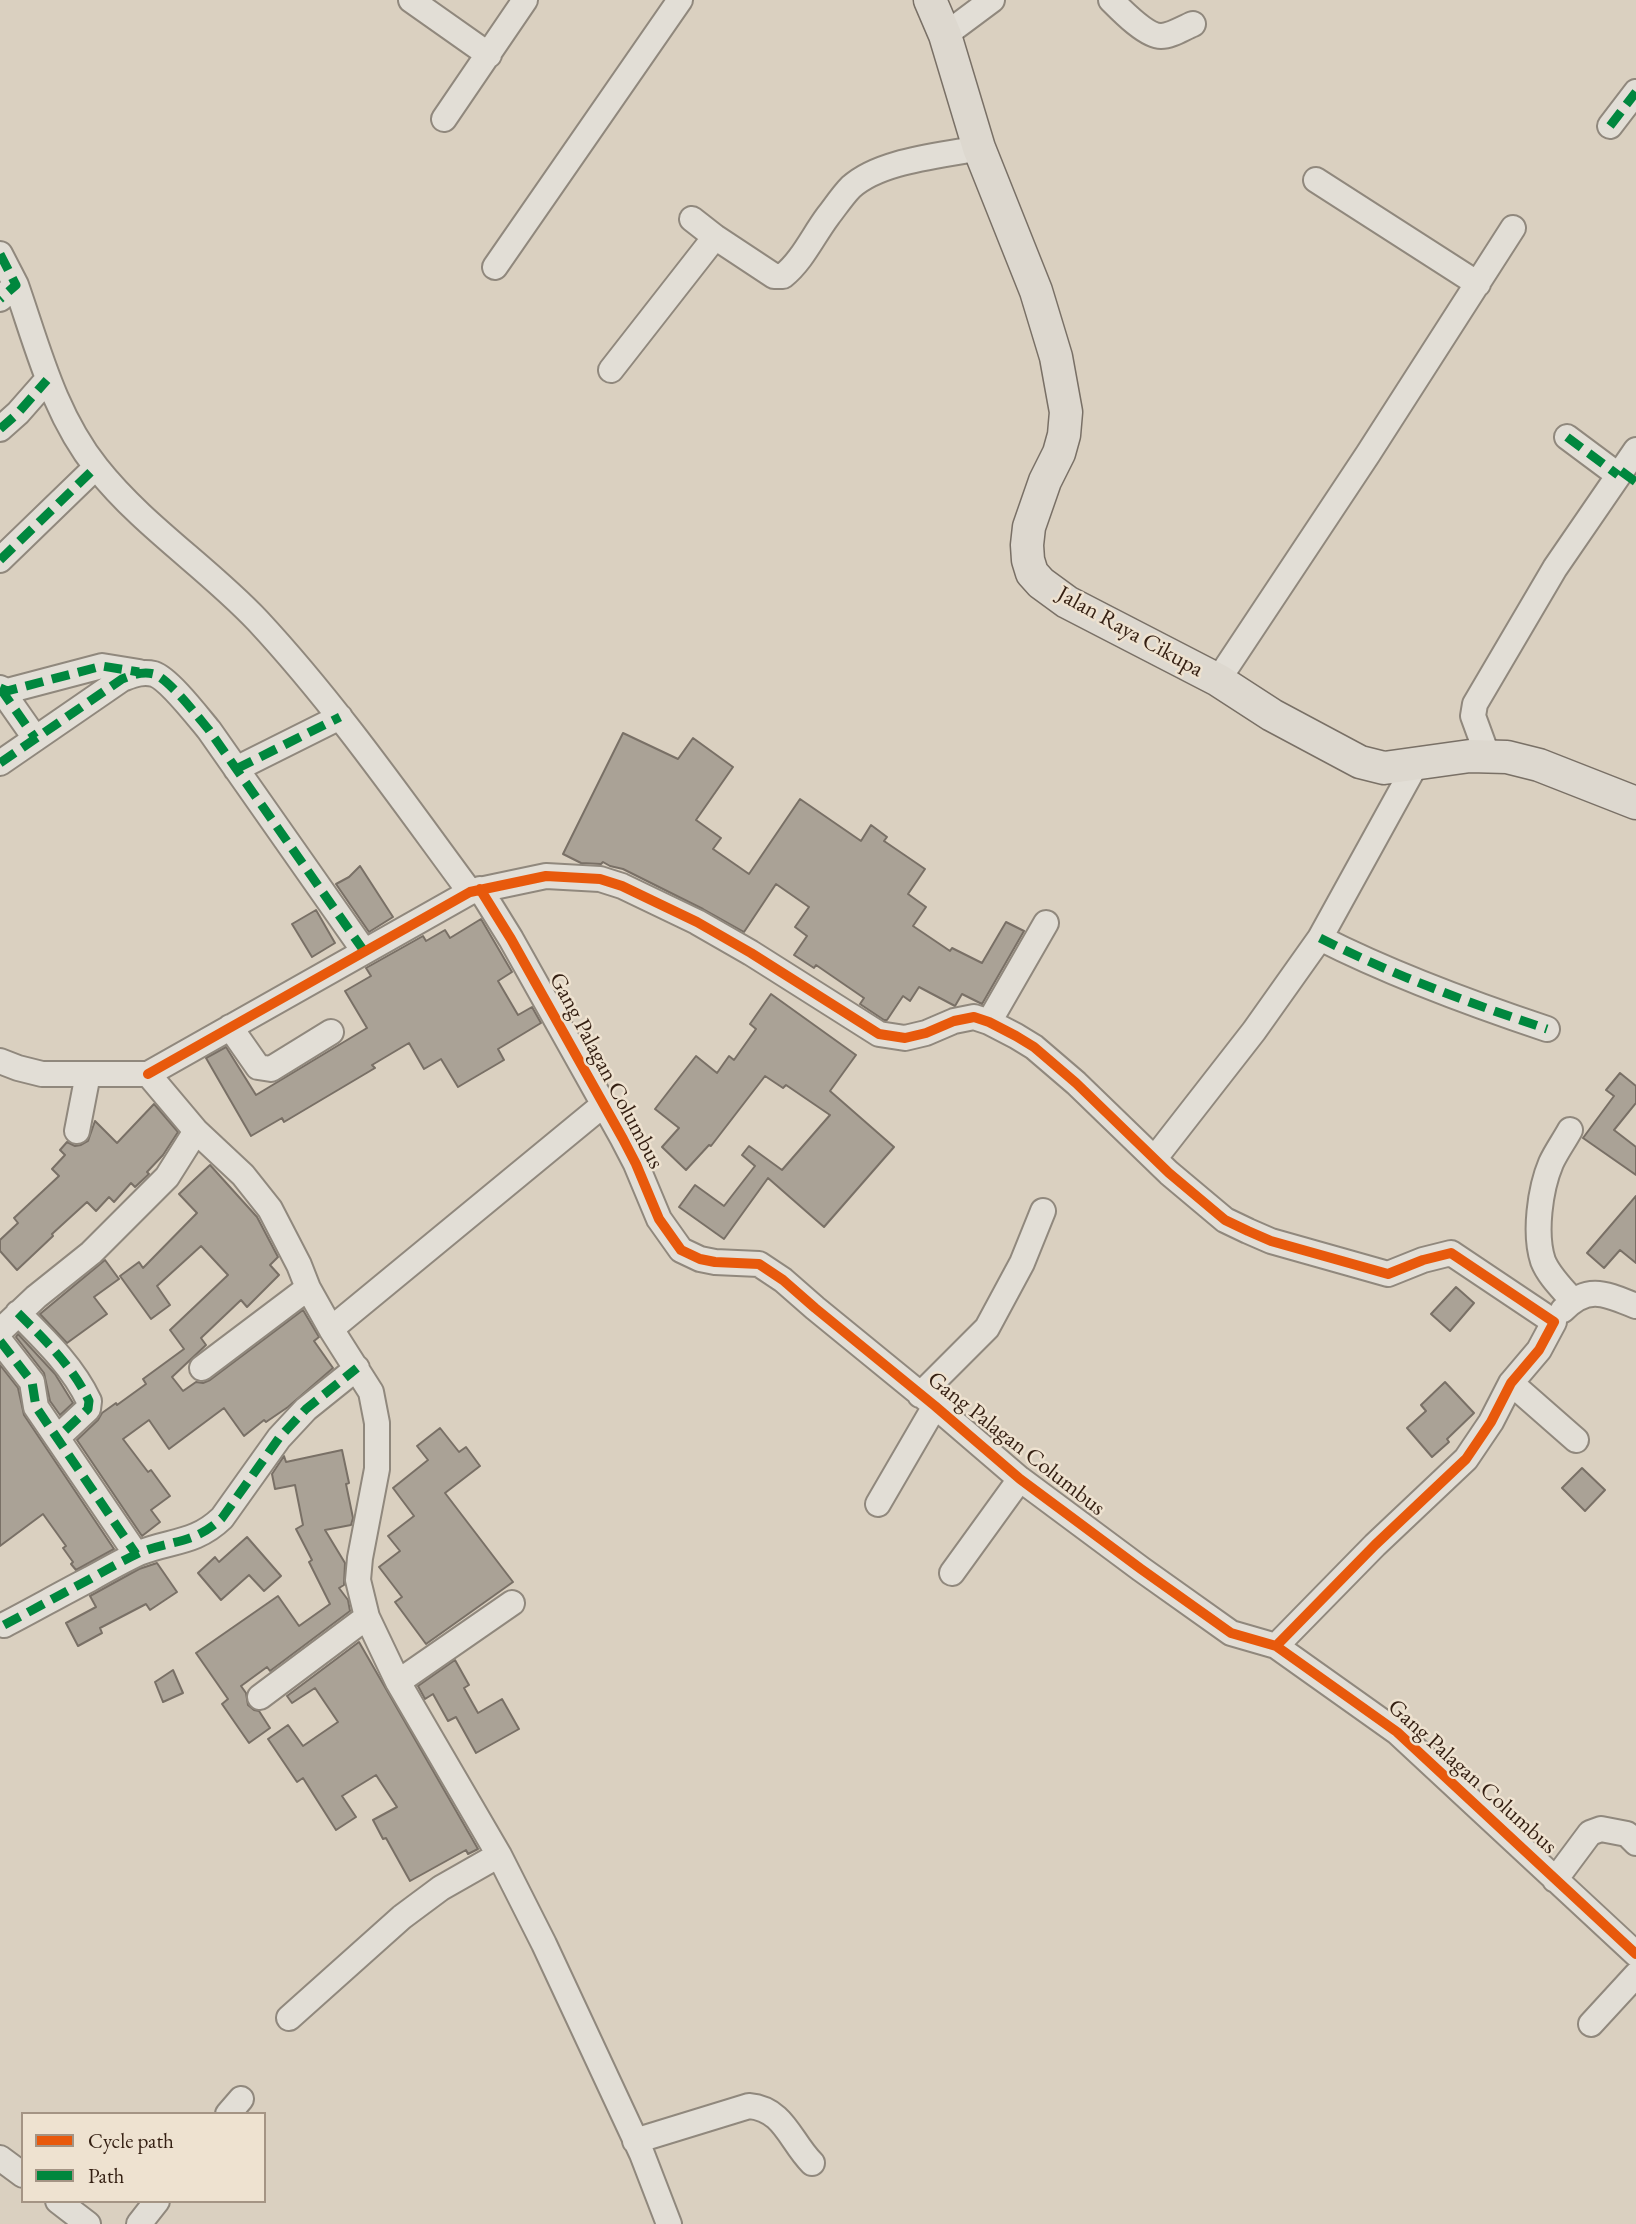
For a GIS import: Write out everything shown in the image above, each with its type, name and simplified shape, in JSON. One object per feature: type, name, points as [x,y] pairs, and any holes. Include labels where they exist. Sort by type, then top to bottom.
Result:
[{"type":"main road","name":"Jalan Raya Cikupa","points":[[930,0],[945,35],[979,148],[1036,291],[1056,357],[1066,412],[1059,453],[1045,481],[1029,527],[1028,560],[1032,573],[1067,602],[1218,680],[1272,715],[1360,762],[1384,768],[1470,756],[1507,757],[1539,765],[1636,803]]},
{"type":"street","points":[[411,0],[489,55]]},
{"type":"street","points":[[443,119],[525,0]]},
{"type":"street","points":[[495,267],[680,0]]},
{"type":"street","points":[[945,35],[992,0]]},
{"type":"street","points":[[1111,0],[1143,28],[1159,36],[1193,24]]},
{"type":"street","points":[[1610,126],[1636,92]]},
{"type":"street","points":[[692,219],[774,276],[783,276],[792,269],[852,187],[870,175],[897,164],[979,148]]},
{"type":"street","points":[[1316,180],[1478,284]]},
{"type":"street","points":[[1218,680],[1513,228]]},
{"type":"street","points":[[611,370],[715,237]]},
{"type":"street","name":"Gang Palagan Columbus","points":[[0,254],[8,292],[47,380],[68,424],[96,467],[156,528],[205,569],[256,620],[340,717],[511,939],[636,1164],[659,1219],[681,1250],[699,1259],[715,1262],[759,1264],[783,1280],[1020,1479],[1141,1569],[1231,1633],[1276,1646],[1397,1732],[1636,1954]]},
{"type":"street","points":[[0,429],[47,380]]},
{"type":"street","points":[[1567,437],[1625,476]]},
{"type":"street","points":[[1488,757],[1473,716],[1475,704],[1555,568],[1625,476],[1636,450]]},
{"type":"street","points":[[0,560],[96,467]]},
{"type":"street","points":[[35,738],[0,688],[7,691],[102,666],[156,675],[188,704],[209,730],[364,951]]},
{"type":"street","points":[[0,763],[122,679],[139,672]]},
{"type":"street","points":[[236,769],[340,717]]},
{"type":"street","points":[[1155,1157],[1254,1031],[1324,930],[1416,764]]},
{"type":"street","points":[[0,1061],[41,1074],[148,1074],[475,891],[546,876],[600,879],[622,886],[697,922],[879,1034],[905,1038],[974,1017],[989,1022],[1034,1047],[1076,1083],[1169,1173],[1225,1220],[1271,1241],[1388,1273],[1451,1253],[1554,1322]]},
{"type":"street","points":[[989,1022],[1046,923]]},
{"type":"street","points":[[1324,930],[1386,970],[1461,1000],[1547,1029]]},
{"type":"street","points":[[230,1027],[258,1067],[264,1069],[271,1069],[331,1031]]},
{"type":"street","points":[[77,1130],[88,1074]]},
{"type":"street","points":[[148,1074],[196,1131],[243,1175],[271,1209],[308,1288],[371,1392],[377,1423],[377,1469],[358,1580],[367,1617],[398,1682],[499,1855],[544,1944],[642,2154],[668,2224]]},
{"type":"street","points":[[331,1329],[603,1105]]},
{"type":"street","points":[[1570,1130],[1551,1163],[1540,1203],[1540,1247],[1551,1275],[1573,1301]]},
{"type":"street","points":[[57,1438],[88,1409],[89,1401],[73,1373],[50,1345],[8,1316],[91,1253],[167,1177],[196,1131]]},
{"type":"street","points":[[878,1504],[928,1400],[987,1328],[1022,1262],[1044,1211]]},
{"type":"street","points":[[202,1368],[308,1288]]},
{"type":"street","points":[[1276,1646],[1375,1545],[1466,1459],[1492,1422],[1511,1384],[1539,1350],[1554,1322],[1573,1301],[1581,1295],[1595,1293],[1636,1306]]},
{"type":"street","points":[[0,1341],[32,1382],[36,1408],[136,1554]]},
{"type":"street","points":[[4,1625],[136,1554],[169,1542],[187,1541],[215,1525],[279,1438],[306,1409],[357,1368]]},
{"type":"street","points":[[1511,1384],[1576,1440]]},
{"type":"street","points":[[952,1573],[1020,1479]]},
{"type":"street","points":[[398,1682],[512,1603]]},
{"type":"street","points":[[260,1697],[367,1617]]},
{"type":"street","points":[[1555,1880],[1590,1833],[1601,1829],[1628,1834],[1636,1843]]},
{"type":"street","points":[[289,2018],[402,1917],[442,1888],[499,1855]]},
{"type":"street","points":[[1591,2024],[1636,1975]]},
{"type":"street","points":[[635,2141],[749,2106],[763,2107],[780,2120],[812,2163]]},
{"type":"street","points":[[0,2158],[21,2174]]},
{"type":"street","points":[[61,2203],[88,2224]]},
{"type":"street","points":[[139,2224],[155,2203]]},
{"type":"building","points":[[623,733],[678,759],[693,738],[733,767],[696,820],[721,838],[713,849],[749,874],[800,799],[861,841],[871,825],[887,837],[884,841],[925,869],[908,894],[926,907],[913,926],[950,951],[952,948],[982,963],[1006,922],[1024,931],[982,1004],[962,994],[955,1006],[919,987],[910,1001],[903,996],[887,1020],[884,1020],[860,1004],[864,998],[816,965],[814,968],[794,955],[807,936],[795,927],[809,907],[776,884],[744,932],[623,869],[603,862],[581,863],[563,854]]},
{"type":"building","points":[[360,866],[393,917],[369,932],[336,884],[349,877]]},
{"type":"building","points":[[316,910],[335,943],[312,957],[292,924]]},
{"type":"building","points":[[481,919],[512,972],[498,981],[518,1015],[532,1007],[541,1023],[498,1049],[504,1060],[458,1087],[441,1059],[424,1069],[409,1043],[372,1065],[375,1068],[284,1122],[282,1118],[251,1136],[206,1058],[226,1047],[256,1095],[367,1028],[345,991],[371,976],[366,968],[423,936],[426,941],[445,930],[450,938]]},
{"type":"building","points":[[771,994],[856,1055],[830,1091],[894,1147],[824,1227],[768,1178],[724,1239],[679,1207],[695,1185],[724,1206],[755,1166],[742,1155],[749,1146],[782,1170],[830,1115],[786,1085],[783,1088],[765,1076],[711,1146],[709,1145],[686,1170],[662,1147],[679,1128],[655,1109],[696,1056],[717,1073],[729,1056],[734,1060],[756,1029],[750,1024]]},
{"type":"building","points":[[1620,1073],[1636,1086],[1636,1103],[1614,1130],[1636,1147],[1636,1175],[1583,1138],[1614,1096],[1606,1090]]},
{"type":"building","points":[[154,1104],[178,1132],[163,1155],[147,1172],[149,1174],[135,1187],[131,1183],[114,1202],[109,1197],[96,1211],[87,1202],[17,1270],[0,1251],[0,1240],[18,1223],[14,1218],[59,1176],[52,1169],[65,1155],[60,1150],[67,1142],[75,1146],[88,1141],[95,1121],[117,1143]]},
{"type":"building","points":[[210,1165],[257,1217],[278,1257],[270,1265],[279,1275],[247,1307],[241,1300],[201,1338],[206,1345],[172,1377],[183,1391],[196,1382],[210,1380],[303,1310],[319,1337],[314,1341],[333,1368],[288,1407],[266,1422],[264,1420],[244,1436],[224,1408],[169,1449],[149,1420],[123,1439],[170,1496],[151,1510],[160,1522],[142,1536],[77,1440],[102,1413],[146,1384],[143,1379],[184,1349],[170,1330],[228,1275],[201,1246],[157,1286],[170,1305],[151,1319],[120,1276],[139,1262],[143,1268],[197,1213],[179,1194]]},
{"type":"building","points":[[1636,1196],[1636,1263],[1620,1250],[1604,1268],[1587,1253]]},
{"type":"building","points":[[105,1260],[119,1279],[94,1297],[107,1314],[67,1343],[40,1314]]},
{"type":"building","points":[[1456,1287],[1474,1303],[1450,1331],[1431,1314]]},
{"type":"building","points":[[18,1334],[55,1374],[73,1403],[60,1415],[50,1401],[44,1373],[16,1337]]},
{"type":"building","points":[[0,1365],[18,1388],[24,1415],[114,1549],[76,1570],[63,1548],[66,1546],[43,1514],[0,1546]]},
{"type":"building","points":[[1445,1382],[1474,1413],[1432,1457],[1407,1428],[1426,1411],[1421,1405]]},
{"type":"building","points":[[440,1428],[459,1452],[466,1447],[480,1466],[445,1493],[513,1582],[426,1644],[395,1602],[402,1597],[379,1567],[400,1551],[388,1536],[414,1516],[393,1488],[428,1460],[417,1446]]},
{"type":"building","points":[[342,1450],[353,1518],[351,1525],[325,1530],[345,1563],[344,1585],[339,1588],[348,1600],[350,1611],[270,1671],[267,1667],[241,1686],[246,1693],[248,1705],[259,1711],[270,1728],[249,1743],[222,1704],[228,1699],[196,1653],[278,1596],[299,1626],[330,1604],[296,1529],[303,1525],[295,1485],[275,1489],[272,1474],[284,1456],[286,1462]]},
{"type":"building","points":[[1582,1468],[1605,1490],[1585,1511],[1562,1488]]},
{"type":"building","points":[[247,1537],[281,1576],[264,1591],[249,1575],[221,1600],[198,1573],[215,1557],[219,1562]]},
{"type":"building","points":[[157,1563],[177,1592],[150,1610],[146,1604],[100,1628],[102,1633],[78,1646],[66,1623],[96,1607],[90,1596],[139,1569]]},
{"type":"building","points":[[359,1642],[478,1849],[468,1854],[466,1850],[410,1881],[373,1820],[397,1807],[376,1775],[342,1796],[356,1817],[336,1830],[303,1778],[297,1782],[268,1739],[288,1725],[303,1746],[338,1722],[315,1688],[292,1703],[287,1696]]},
{"type":"building","points":[[455,1660],[469,1685],[464,1688],[478,1713],[502,1699],[519,1729],[476,1753],[456,1717],[448,1721],[433,1694],[425,1699],[418,1686]]},
{"type":"building","points":[[173,1670],[183,1693],[163,1702],[155,1682]]},
{"type":"marked path","points":[[1610,126],[1636,92]]},
{"type":"marked path","points":[[0,254],[16,285],[0,299]]},
{"type":"marked path","points":[[0,429],[47,380]]},
{"type":"marked path","points":[[1567,437],[1618,475]]},
{"type":"marked path","points":[[0,560],[96,467]]},
{"type":"marked path","points":[[1621,471],[1636,482]]},
{"type":"marked path","points":[[0,688],[7,691],[102,666],[139,672]]},
{"type":"marked path","points":[[0,763],[122,679],[142,673],[160,677],[175,690],[209,730],[364,951]]},
{"type":"marked path","points":[[0,688],[35,738]]},
{"type":"marked path","points":[[236,769],[340,717]]},
{"type":"marked path","points":[[1320,938],[1432,988],[1547,1029]]},
{"type":"marked path","points":[[18,1313],[67,1365],[89,1401],[88,1409],[57,1438]]},
{"type":"marked path","points":[[0,1341],[32,1382],[36,1407],[136,1554]]},
{"type":"marked path","points":[[4,1625],[139,1553],[192,1537],[212,1526],[222,1518],[279,1438],[306,1409],[357,1368]]},
{"type":"cycle path","points":[[148,1074],[470,892],[546,876],[600,879],[622,886],[697,922],[879,1034],[905,1038],[974,1017],[1016,1036],[1034,1047],[1076,1083],[1169,1173],[1225,1220],[1248,1231],[1271,1241],[1388,1274],[1423,1260],[1451,1253],[1554,1322],[1539,1350],[1511,1383],[1491,1422],[1466,1459],[1375,1545],[1276,1646]]},
{"type":"cycle path","points":[[480,889],[623,1139],[659,1219],[681,1250],[700,1259],[715,1262],[759,1264],[783,1280],[1020,1479],[1141,1569],[1231,1633],[1276,1646],[1397,1732],[1636,1954]]}]
